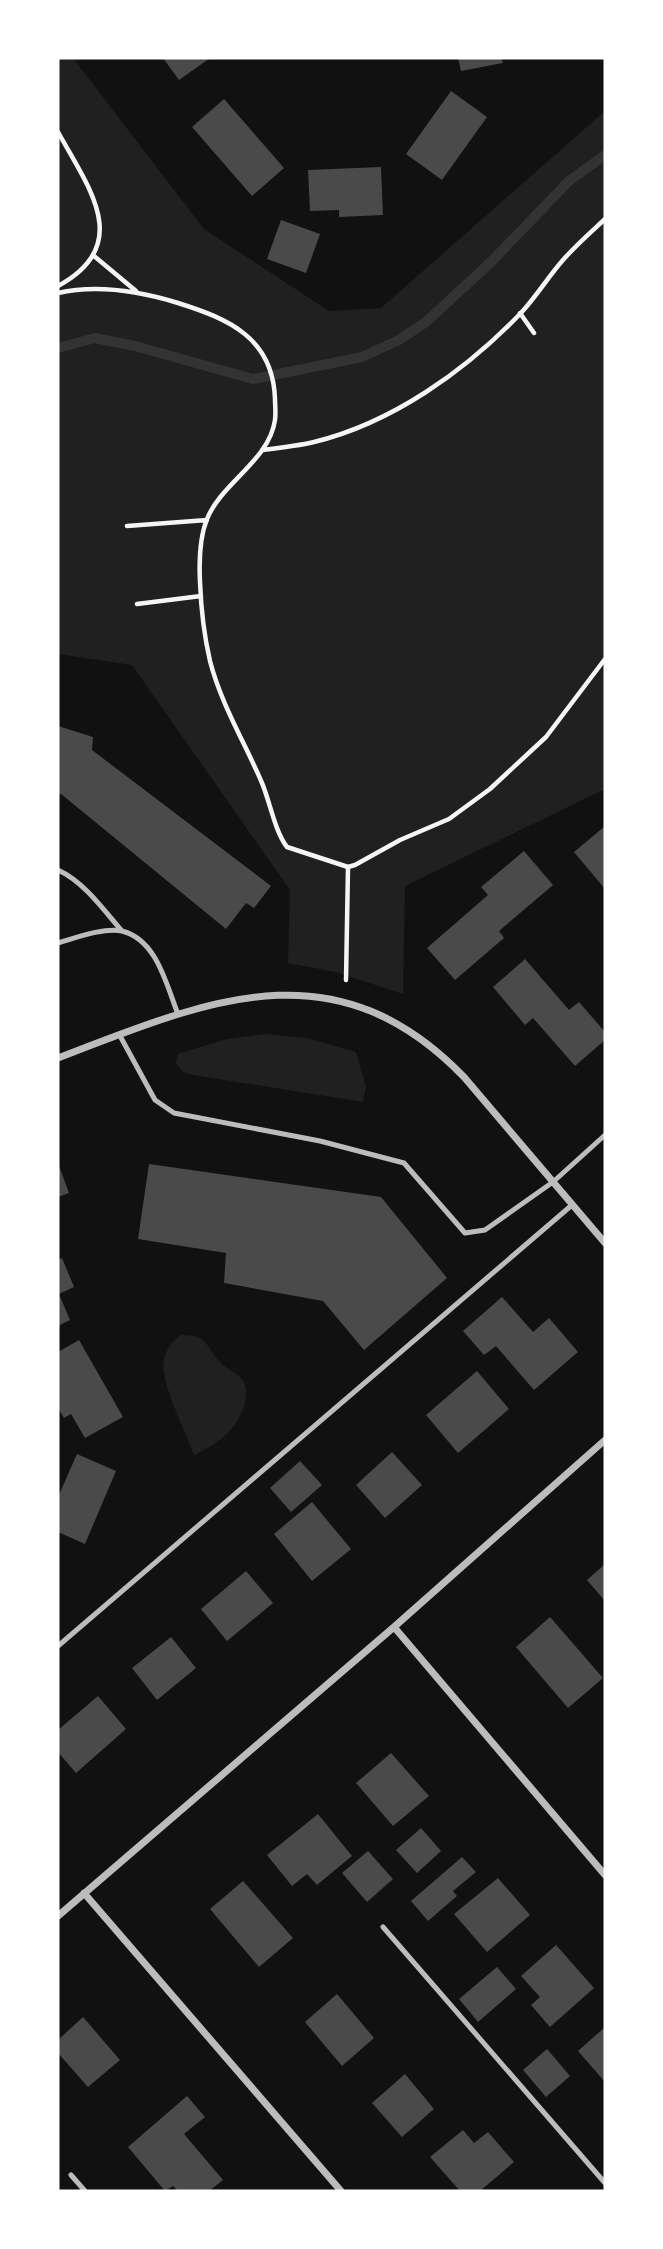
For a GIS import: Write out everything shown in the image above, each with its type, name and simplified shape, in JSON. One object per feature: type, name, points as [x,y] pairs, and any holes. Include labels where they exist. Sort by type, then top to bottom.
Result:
[{"type":"street","points":[[58,1058],[119,1034],[218,1002],[265,995],[299,995],[340,1001],[378,1014],[419,1037],[444,1056],[605,1243]]},
{"type":"street","points":[[58,1916],[394,1627],[605,1440]]},
{"type":"street","points":[[394,1627],[605,1875]]},
{"type":"street","points":[[84,1893],[341,2191]]},
{"type":"lane","points":[[58,870],[95,899],[121,930],[152,951],[178,1014]]},
{"type":"lane","points":[[58,943],[94,933],[121,930]]},
{"type":"lane","points":[[119,1034],[155,1100],[174,1113],[320,1141],[404,1163],[465,1233],[485,1230],[553,1182],[605,1135]]},
{"type":"lane","points":[[58,1646],[572,1205]]},
{"type":"lane","points":[[383,1927],[605,2183]]},
{"type":"lane","points":[[71,2175],[85,2191]]},
{"type":"path","points":[[58,132],[95,206],[101,228],[101,241],[94,256],[84,269],[58,286]]},
{"type":"path","points":[[261,450],[315,442],[354,429],[439,383],[487,345],[520,313],[563,260],[605,219]]},
{"type":"path","points":[[94,256],[136,290]]},
{"type":"path","points":[[58,293],[76,289],[136,290],[221,317],[257,346],[272,372],[275,420],[270,435],[261,450],[224,491],[206,520],[200,547],[201,596],[211,663],[240,738],[272,809],[281,839],[287,847],[348,867],[449,819],[490,789],[546,737],[605,659]]},
{"type":"path","points":[[520,313],[534,333]]},
{"type":"path","points":[[127,526],[206,520]]},
{"type":"path","points":[[137,604],[201,596]]},
{"type":"path","points":[[346,980],[348,867]]},
{"type":"shaded area","points":[[58,58],[73,58],[204,229],[329,311],[381,308],[605,111],[605,789],[405,886],[403,994],[336,972],[288,963],[290,890],[132,665],[58,654]]},
{"type":"shaded area","points":[[265,1034],[307,1038],[356,1052],[366,1087],[363,1102],[188,1074],[176,1063],[178,1054],[227,1039]]},
{"type":"shaded area","points":[[181,1335],[198,1337],[206,1343],[222,1364],[241,1378],[246,1388],[245,1404],[233,1427],[216,1443],[194,1455],[170,1394],[163,1368],[169,1347]]},
{"type":"building","points":[[163,58],[210,58],[179,80]]},
{"type":"building","points":[[458,58],[501,58],[503,63],[461,71]]},
{"type":"building","points":[[451,91],[487,117],[442,180],[406,154]]},
{"type":"building","points":[[224,99],[284,168],[252,196],[192,127]]},
{"type":"building","points":[[381,167],[383,215],[339,217],[339,210],[310,211],[308,170]]},
{"type":"building","points":[[281,220],[320,234],[306,273],[267,259]]},
{"type":"building","points":[[58,726],[93,737],[92,750],[271,886],[254,908],[246,903],[226,929],[61,794],[58,795]]},
{"type":"building","points":[[605,826],[605,889],[574,852]]},
{"type":"building","points":[[524,851],[553,885],[499,931],[504,938],[455,980],[427,948],[488,895],[481,887]]},
{"type":"building","points":[[525,959],[569,1010],[579,1002],[605,1032],[605,1040],[575,1066],[533,1018],[525,1025],[493,987]]},
{"type":"building","points":[[58,1163],[69,1193],[58,1197]]},
{"type":"building","points":[[149,1164],[381,1197],[447,1278],[364,1350],[323,1301],[224,1283],[226,1253],[138,1239]]},
{"type":"building","points":[[62,1258],[74,1287],[59,1294],[70,1320],[58,1326],[58,1260]]},
{"type":"building","points":[[502,1297],[533,1332],[549,1318],[578,1352],[534,1390],[496,1346],[484,1355],[463,1331]]},
{"type":"building","points":[[79,1340],[123,1417],[85,1438],[71,1414],[64,1418],[58,1408],[58,1352]]},
{"type":"building","points":[[477,1371],[509,1409],[458,1453],[426,1415]]},
{"type":"building","points":[[392,1452],[422,1485],[385,1518],[356,1485]]},
{"type":"building","points":[[77,1454],[116,1471],[85,1544],[58,1532],[58,1497]]},
{"type":"building","points":[[300,1461],[322,1485],[291,1512],[270,1488]]},
{"type":"building","points":[[312,1502],[351,1549],[312,1581],[274,1534]]},
{"type":"building","points":[[605,1564],[605,1601],[587,1580]]},
{"type":"building","points":[[246,1571],[273,1603],[227,1641],[201,1609]]},
{"type":"building","points":[[550,1617],[603,1678],[568,1708],[516,1647]]},
{"type":"building","points":[[171,1637],[196,1668],[157,1700],[132,1668]]},
{"type":"building","points":[[98,1696],[126,1729],[76,1773],[58,1752],[58,1730]]},
{"type":"building","points":[[391,1753],[429,1796],[393,1826],[356,1783]]},
{"type":"building","points":[[318,1814],[352,1856],[317,1885],[307,1874],[292,1886],[267,1855]]},
{"type":"building","points":[[421,1828],[441,1851],[417,1873],[396,1850]]},
{"type":"building","points":[[368,1851],[393,1879],[367,1902],[342,1873]]},
{"type":"building","points":[[462,1857],[476,1872],[453,1891],[457,1896],[428,1921],[411,1901]]},
{"type":"building","points":[[498,1878],[530,1915],[487,1952],[454,1914]]},
{"type":"building","points":[[243,1881],[293,1938],[259,1967],[210,1909]]},
{"type":"building","points":[[556,1945],[594,1988],[550,2027],[531,2005],[540,1997],[521,1976]]},
{"type":"building","points":[[497,1967],[516,1989],[478,2022],[459,1999]]},
{"type":"building","points":[[337,1994],[374,2038],[342,2066],[305,2022]]},
{"type":"building","points":[[83,2017],[120,2060],[88,2087],[58,2053],[58,2040]]},
{"type":"building","points":[[605,2027],[605,2082],[578,2051]]},
{"type":"building","points":[[547,2049],[570,2076],[546,2097],[523,2070]]},
{"type":"building","points":[[405,2074],[434,2109],[402,2137],[372,2103]]},
{"type":"building","points":[[187,2096],[205,2117],[184,2134],[223,2180],[209,2191],[178,2191],[173,2186],[165,2191],[128,2147]]},
{"type":"building","points":[[463,2130],[474,2143],[488,2132],[514,2162],[480,2191],[460,2191],[430,2157]]},
{"type":"waterway","points":[[58,348],[95,338],[135,346],[253,379],[362,357],[399,340],[426,322],[492,261],[569,181],[605,155]]}]
